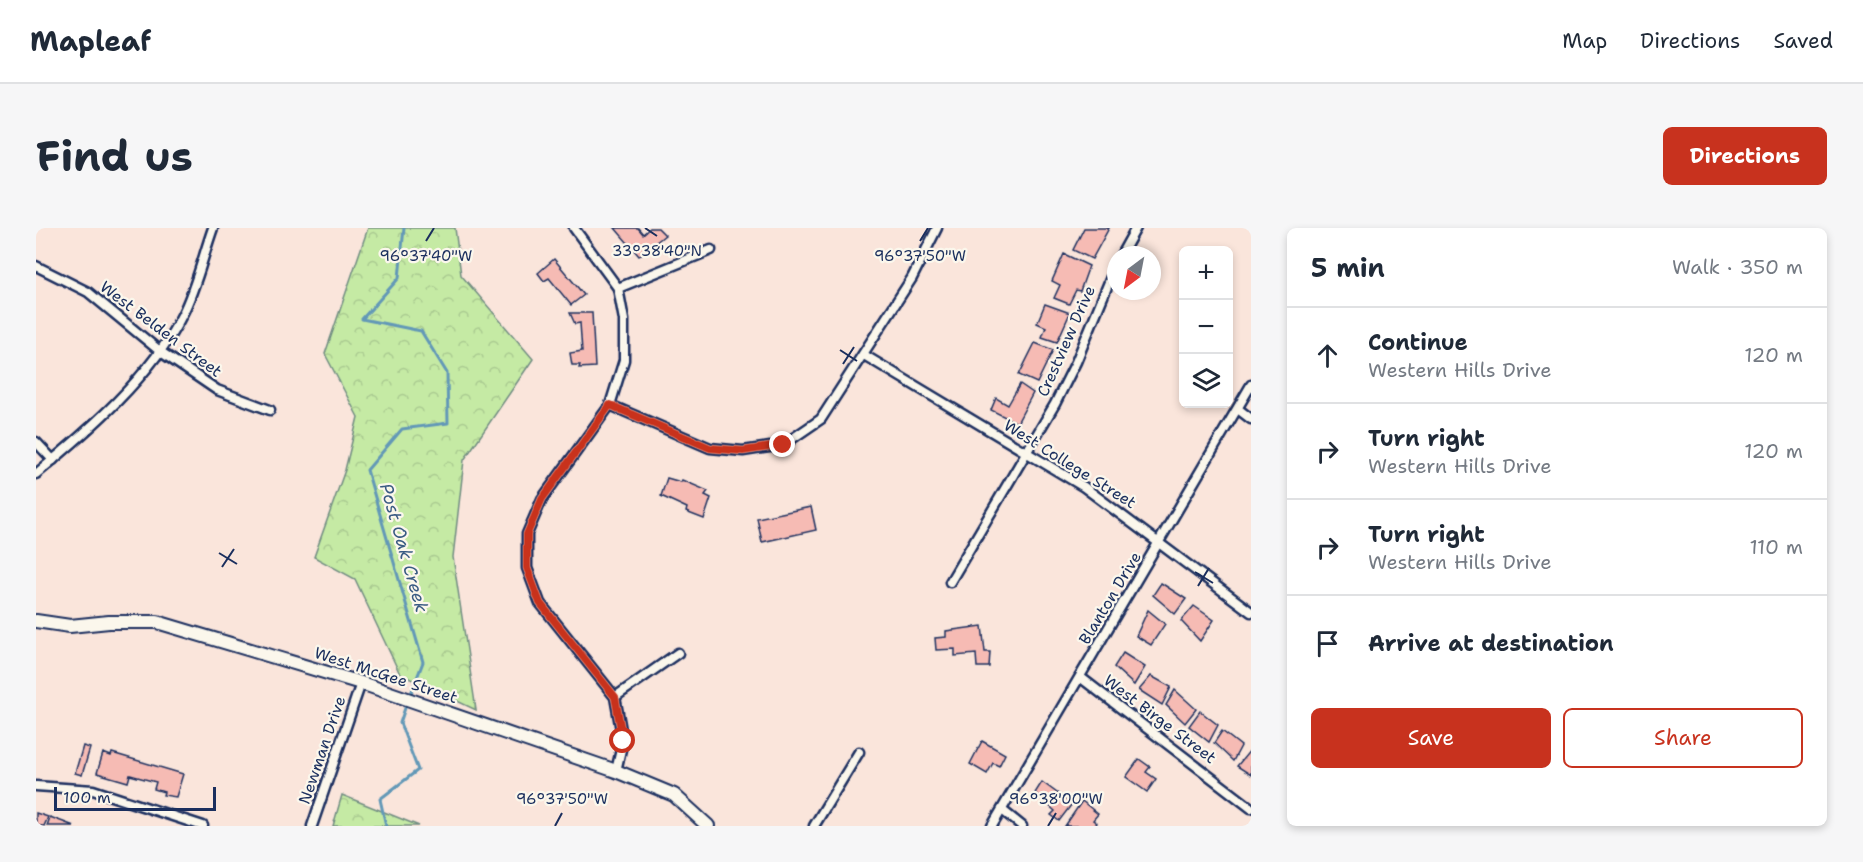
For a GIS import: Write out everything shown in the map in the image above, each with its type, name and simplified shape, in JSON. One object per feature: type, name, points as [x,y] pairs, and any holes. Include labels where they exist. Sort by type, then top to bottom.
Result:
[{"type":"street","points":[[36,474],[103,414],[161,352],[183,314],[213,228]]},
{"type":"street","points":[[574,228],[618,288],[624,320],[624,360],[610,405],[542,499],[527,534],[527,568],[540,603],[615,697],[623,741],[616,771]]},
{"type":"street","points":[[610,405],[710,448],[743,451],[783,445],[821,418],[912,278],[937,228]]},
{"type":"street","points":[[1126,246],[1136,228]]},
{"type":"street","points":[[618,288],[711,250]]},
{"type":"street","name":"West Belden Street","points":[[36,266],[88,292],[161,352],[217,390],[270,410]]},
{"type":"street","name":"Crestview Drive","points":[[950,582],[1055,404],[1076,362],[1107,288]]},
{"type":"street","name":"West College Street","points":[[864,355],[1084,487],[1161,542],[1251,612]]},
{"type":"street","name":"Blanton Drive","points":[[992,826],[1161,542],[1251,385]]},
{"type":"street","points":[[1238,409],[1251,419]]},
{"type":"street","points":[[36,442],[53,460]]},
{"type":"street","name":"West McGee Street","points":[[36,621],[70,626],[157,621],[361,683],[616,771],[674,795],[708,826]]},
{"type":"street","points":[[615,697],[678,653]]},
{"type":"street","name":"West Birge Street","points":[[1080,677],[1251,808]]},
{"type":"street","name":"Newman Drive","points":[[312,826],[361,683]]},
{"type":"street","points":[[814,826],[859,752]]},
{"type":"street","points":[[36,786],[93,790],[203,826]]},
{"type":"street","points":[[1002,810],[1022,826]]},
{"type":"green space","points":[[368,228],[455,228],[461,275],[533,359],[464,460],[453,557],[476,710],[400,674],[355,579],[314,557],[345,470],[358,417],[325,354]]},
{"type":"green space","points":[[342,795],[419,826],[333,826]]},
{"type":"building","points":[[615,228],[638,228],[643,234],[650,228],[658,228],[665,235],[639,256]]},
{"type":"building","points":[[1084,228],[1109,228],[1092,259],[1073,250]]},
{"type":"building","points":[[1064,254],[1089,266],[1080,291],[1076,290],[1069,304],[1054,298],[1060,285],[1052,281]]},
{"type":"building","points":[[554,259],[584,295],[571,305],[549,278],[544,281],[538,273]]},
{"type":"building","points":[[1045,304],[1070,313],[1057,342],[1042,337],[1046,327],[1037,323]]},
{"type":"building","points":[[570,313],[592,313],[595,367],[579,368],[580,365],[572,365],[570,353],[582,351],[580,323],[575,324]]},
{"type":"building","points":[[1035,343],[1053,350],[1037,383],[1019,375]]},
{"type":"building","points":[[1020,384],[1033,393],[1017,423],[991,410],[996,398],[1008,405]]},
{"type":"building","points":[[667,478],[681,482],[682,480],[708,491],[705,495],[711,498],[704,519],[686,512],[687,508],[661,496]]},
{"type":"building","points":[[811,507],[816,530],[762,542],[757,518]]},
{"type":"building","points":[[1161,583],[1186,599],[1175,614],[1153,595]]},
{"type":"building","points":[[1194,606],[1214,620],[1200,641],[1181,621]]},
{"type":"building","points":[[1148,610],[1165,624],[1151,645],[1136,636]]},
{"type":"building","points":[[982,626],[985,652],[990,652],[989,667],[977,667],[976,654],[955,656],[955,649],[936,650],[935,638],[946,637],[946,631]]},
{"type":"building","points":[[1123,653],[1145,667],[1134,685],[1114,667]]},
{"type":"building","points":[[1151,676],[1171,687],[1162,705],[1139,690]]},
{"type":"building","points":[[1175,690],[1196,709],[1185,723],[1166,705]]},
{"type":"building","points":[[1200,711],[1218,725],[1209,742],[1189,726]]},
{"type":"building","points":[[1222,731],[1241,746],[1233,761],[1214,743]]},
{"type":"building","points":[[982,741],[1005,754],[999,766],[993,763],[987,774],[970,764]]},
{"type":"building","points":[[83,746],[90,748],[82,775],[75,773]]},
{"type":"building","points":[[1251,749],[1251,775],[1237,766]]},
{"type":"building","points":[[103,753],[111,756],[112,753],[183,774],[176,797],[163,795],[164,792],[154,789],[156,782],[130,775],[128,782],[97,773]]},
{"type":"building","points":[[1139,759],[1150,767],[1146,772],[1156,779],[1147,792],[1126,777]]},
{"type":"building","points":[[1042,782],[1072,804],[1059,821],[1051,815],[1055,811],[1035,793]]},
{"type":"building","points":[[1082,801],[1098,814],[1093,820],[1097,823],[1095,826],[1065,826]]},
{"type":"building","points":[[36,813],[48,817],[44,826],[36,826]]},
{"type":"building","points":[[50,817],[74,826],[47,826]]},
{"type":"waterway","name":"Post Oak Creek","points":[[404,228],[399,278],[362,319],[421,331],[447,373],[448,423],[402,429],[367,470],[423,662],[410,696]]},
{"type":"waterway","name":"Post Oak Creek","points":[[386,826],[380,799],[418,770],[400,723],[407,702]]},
{"type":"route","points":[[623,741],[615,697],[540,603],[527,568],[527,534],[542,499],[610,405],[710,448],[743,451],[783,445]]}]
